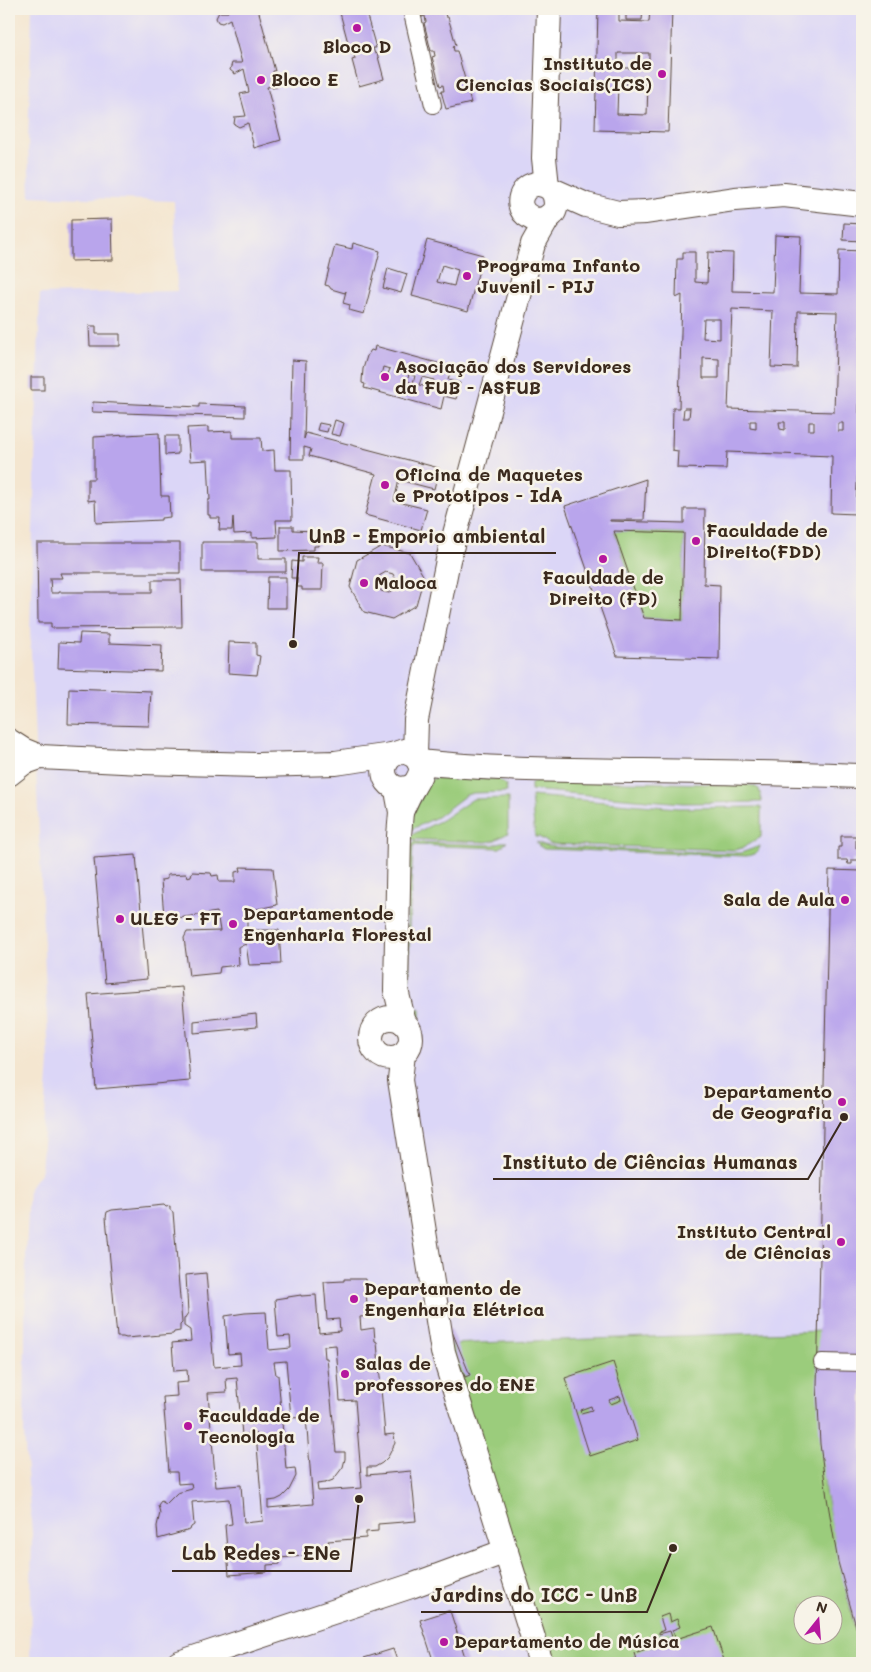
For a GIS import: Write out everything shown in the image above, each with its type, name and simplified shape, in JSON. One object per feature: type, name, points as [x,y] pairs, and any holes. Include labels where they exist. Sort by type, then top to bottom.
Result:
[{"type":"street","points":[[411,9],[433,104]]},
{"type":"street","points":[[395,1021],[399,836],[405,768],[448,560],[543,201],[549,9]]},
{"type":"street","points":[[543,201],[586,205],[618,213],[646,212],[735,199],[784,195],[862,204]]},
{"type":"street","points":[[9,740],[24,750],[40,757],[142,762],[247,765],[335,763],[405,768],[467,767],[524,770],[862,776]]},
{"type":"street","points":[[9,774],[23,763],[40,757]]},
{"type":"street","points":[[395,1021],[410,1032],[409,1047],[393,1055],[374,1048],[371,1037],[376,1025],[395,1021]]},
{"type":"street","points":[[393,1055],[400,1080],[443,1352],[471,1447],[506,1551],[540,1663]]},
{"type":"street","points":[[822,1362],[862,1363]]},
{"type":"street","points":[[179,1663],[412,1586],[506,1551]]},
{"type":"shaded area","points":[[32,9],[862,9],[862,1663],[30,1663],[32,1533],[24,1434],[26,1256],[29,1188],[41,1172],[49,1062],[30,629],[40,294],[177,291],[174,201],[30,196],[28,143]]},
{"type":"green space","points":[[614,531],[684,533],[682,620],[644,618]]},
{"type":"green space","points":[[437,778],[498,779],[506,785],[507,792],[466,795],[437,817],[404,833],[429,780]]},
{"type":"green space","points":[[537,780],[749,785],[759,789],[762,802],[683,803],[531,790],[531,783]]},
{"type":"green space","points":[[531,796],[678,808],[761,807],[761,837],[735,850],[550,844],[539,837],[535,837]]},
{"type":"green space","points":[[508,798],[508,833],[493,841],[403,839],[442,820],[473,799]]},
{"type":"green space","points":[[414,842],[493,845],[507,842],[500,848],[413,845],[409,923],[410,1012],[420,1008],[420,1018],[417,1020],[406,1012],[408,848]]},
{"type":"green space","points":[[536,842],[555,847],[736,853],[760,846],[755,854],[746,856],[544,849]]},
{"type":"green space","points":[[822,1331],[825,1491],[857,1640],[862,1653],[862,1663],[542,1663],[448,1344]]},
{"type":"building","name":"Bloco E","points":[[228,9],[258,9],[275,71],[273,71],[277,87],[267,87],[281,140],[254,148],[248,123],[239,127],[234,124],[235,117],[246,116],[240,94],[249,92],[244,69],[235,74],[230,70],[232,63],[242,63],[230,19],[222,23],[218,22],[216,18],[219,12],[228,12]]},
{"type":"building","name":"Bloco D","points":[[339,9],[365,9],[376,48],[373,48],[375,54],[377,53],[384,79],[359,86],[352,60],[355,59],[354,54],[351,54]]},
{"type":"building","points":[[420,9],[446,9],[447,11],[444,11],[446,17],[448,17],[456,45],[453,46],[454,51],[457,51],[465,79],[462,80],[463,85],[466,85],[471,103],[446,109],[441,91],[444,91],[443,85],[440,86],[432,57],[435,56],[434,51],[431,51],[424,23],[426,22],[425,16],[422,17]]},
{"type":"building","points":[[598,9],[619,9],[619,21],[649,22],[650,9],[672,9],[668,132],[595,130]],"holes":[[[618,53],[649,53],[649,68],[618,68]],[[618,84],[648,84],[647,115],[617,114]]]},
{"type":"building","points":[[626,9],[643,9],[642,20],[626,20]]},
{"type":"building","points":[[112,219],[113,260],[71,261],[71,220]]},
{"type":"building","points":[[844,223],[862,224],[862,241],[843,240]]},
{"type":"building","points":[[775,235],[801,236],[799,293],[838,294],[839,250],[862,251],[859,413],[862,413],[862,456],[858,456],[856,514],[831,513],[832,456],[727,452],[726,469],[677,468],[678,451],[672,450],[673,408],[679,408],[682,295],[676,298],[677,259],[683,259],[683,252],[695,252],[695,282],[707,283],[708,252],[733,253],[732,291],[773,292]],"holes":[[[732,309],[773,311],[771,367],[797,368],[798,311],[837,312],[834,412],[728,409]],[[704,319],[720,319],[720,339],[703,338]],[[703,358],[719,359],[719,378],[703,378]],[[684,408],[690,408],[689,418],[683,418]],[[750,421],[756,421],[756,429],[750,428]],[[779,422],[785,422],[785,430],[780,429]],[[809,422],[814,422],[814,430],[809,430]],[[838,423],[843,423],[843,431],[838,431]]]},
{"type":"building","name":"Programa Infanto Juvenil - PIJ","points":[[427,240],[483,255],[468,311],[412,296]],"holes":[[[442,265],[458,270],[454,286],[437,282]]]},
{"type":"building","points":[[353,243],[380,251],[364,314],[349,310],[350,305],[343,303],[346,291],[345,293],[331,289],[325,285],[335,245],[352,249]]},
{"type":"building","points":[[388,268],[407,274],[401,293],[383,288]]},
{"type":"building","points":[[89,326],[96,326],[96,334],[120,334],[120,346],[90,346]]},
{"type":"building","name":"Asociação dos Servidores da FUB - ASFUB","points":[[375,346],[452,367],[448,380],[460,383],[456,399],[444,396],[441,409],[364,388],[365,384],[362,383],[363,369],[367,356],[371,350],[374,351]],"holes":[[[383,367],[390,369],[387,376],[381,375]],[[409,374],[415,376],[413,383],[407,381]],[[422,377],[434,380],[432,388],[419,385]]]},
{"type":"building","name":"Oficina de Maquetes e Prototipos - IdA","points":[[292,360],[306,361],[304,439],[306,433],[439,468],[434,489],[399,480],[394,501],[427,509],[421,530],[365,515],[376,474],[309,456],[311,449],[304,447],[304,459],[290,459]]},
{"type":"building","points":[[31,377],[44,377],[44,390],[31,390]]},
{"type":"building","points":[[93,402],[199,407],[199,404],[245,406],[245,417],[92,412]]},
{"type":"building","points":[[335,420],[344,423],[340,436],[331,434]]},
{"type":"building","points":[[319,423],[329,425],[327,432],[317,430]]},
{"type":"building","points":[[208,427],[208,432],[232,431],[232,438],[261,438],[262,451],[274,450],[275,470],[291,470],[292,520],[276,520],[277,537],[252,538],[252,533],[234,534],[233,517],[232,530],[219,530],[220,518],[210,518],[210,515],[208,515],[208,500],[210,500],[208,460],[190,461],[187,428]]},
{"type":"building","points":[[159,433],[161,496],[169,496],[170,517],[161,518],[161,520],[96,523],[95,500],[88,501],[88,479],[94,479],[94,437]]},
{"type":"building","points":[[165,436],[178,436],[178,454],[165,455]]},
{"type":"building","name":"Faculdade de Direito (FD)","points":[[646,479],[644,520],[610,521],[684,523],[684,509],[705,509],[704,584],[720,585],[719,659],[617,656],[565,506]],"holes":[[[614,531],[684,533],[682,620],[644,618]]]},
{"type":"building","points":[[280,526],[293,526],[293,530],[314,531],[314,539],[318,539],[318,546],[314,546],[314,550],[280,551]]},
{"type":"building","points":[[202,542],[258,542],[258,559],[286,559],[286,572],[202,572]]},
{"type":"building","points":[[37,543],[180,543],[180,573],[60,573],[62,578],[50,578],[51,593],[152,592],[152,580],[181,580],[182,627],[51,628],[51,623],[38,623]]},
{"type":"building","name":"Maloca","points":[[382,546],[410,553],[424,577],[416,605],[392,619],[364,612],[350,587],[357,560]],"holes":[[[386,572],[393,574],[397,582],[395,589],[389,593],[381,591],[377,584],[379,576]]]},
{"type":"building","points":[[302,557],[318,557],[317,563],[323,563],[322,590],[302,590],[302,587],[297,587],[297,578],[291,578],[292,561],[302,562]]},
{"type":"building","points":[[268,577],[286,577],[286,608],[267,608]]},
{"type":"building","points":[[80,633],[109,634],[109,643],[162,645],[161,671],[58,668],[59,642],[79,643]]},
{"type":"building","points":[[229,642],[256,643],[256,655],[260,656],[257,675],[228,673]]},
{"type":"building","points":[[69,688],[151,691],[149,726],[68,724]]},
{"type":"building","points":[[841,836],[856,836],[856,848],[862,848],[862,860],[852,860],[852,864],[848,864],[847,860],[838,860],[838,847],[841,847]]},
{"type":"building","name":"ULEG - FT","points":[[136,855],[147,979],[105,983],[94,858]]},
{"type":"building","name":"Departamentode Engenharia Florestal","points":[[240,867],[273,868],[277,905],[247,911],[247,930],[279,930],[281,964],[249,965],[246,944],[238,947],[239,965],[220,967],[219,973],[189,976],[184,938],[187,932],[220,931],[217,912],[172,919],[170,915],[164,916],[161,880],[167,879],[167,875],[186,874],[187,877],[191,876],[192,872],[211,873],[212,876],[218,875],[219,882],[235,882],[235,872],[241,871]]},
{"type":"building","name":"Instituto Central de Ciências","points":[[829,870],[862,871],[862,1648],[838,1562],[827,1498],[820,1444],[817,1386]]},
{"type":"building","points":[[182,987],[190,1081],[96,1089],[88,994]]},
{"type":"building","points":[[256,1014],[257,1027],[194,1033],[194,1021]]},
{"type":"building","points":[[164,1205],[166,1207],[170,1206],[170,1210],[173,1212],[182,1323],[180,1331],[173,1334],[117,1337],[107,1212]]},
{"type":"building","name":"Faculdade de Tecnologia","points":[[206,1273],[214,1367],[241,1365],[240,1353],[228,1354],[225,1316],[266,1312],[269,1350],[291,1348],[290,1336],[278,1337],[275,1299],[316,1295],[319,1333],[340,1331],[339,1319],[327,1320],[324,1282],[344,1281],[344,1279],[365,1279],[368,1316],[360,1317],[361,1330],[374,1328],[375,1341],[377,1342],[385,1435],[394,1434],[395,1443],[388,1457],[382,1463],[375,1467],[367,1467],[367,1475],[411,1471],[416,1521],[378,1524],[378,1531],[366,1532],[366,1538],[328,1541],[330,1554],[279,1558],[280,1564],[267,1565],[267,1572],[229,1575],[225,1525],[232,1524],[229,1499],[192,1502],[194,1525],[190,1530],[158,1539],[157,1526],[160,1513],[158,1505],[161,1501],[166,1504],[177,1493],[192,1489],[191,1483],[178,1484],[177,1472],[169,1472],[163,1397],[177,1396],[176,1383],[188,1382],[187,1370],[174,1371],[172,1343],[191,1341],[190,1330],[184,1326],[184,1319],[188,1313],[186,1275]],"holes":[[[336,1345],[340,1401],[355,1400],[362,1488],[318,1491],[317,1484],[333,1480],[343,1467],[345,1459],[345,1452],[336,1452],[327,1358],[325,1358],[324,1346]],[[286,1361],[291,1418],[306,1417],[313,1504],[268,1508],[268,1501],[282,1497],[289,1490],[296,1476],[295,1468],[286,1469],[278,1375],[276,1375],[274,1362]],[[237,1378],[242,1435],[256,1433],[263,1521],[244,1523],[241,1485],[216,1487],[208,1393],[227,1392],[226,1379]]]},
{"type":"building","points":[[451,1329],[470,1375],[465,1377],[446,1331]]},
{"type":"building","points":[[613,1362],[638,1440],[590,1456],[565,1378]],"holes":[[[620,1396],[621,1400],[611,1404],[609,1400]],[[591,1406],[592,1410],[581,1413],[580,1410]]]},
{"type":"building","name":"Departamento de Música","points":[[450,1611],[467,1663],[434,1663],[420,1620]]},
{"type":"building","points":[[668,1614],[670,1622],[677,1619],[680,1627],[672,1630],[676,1639],[713,1627],[725,1663],[637,1663],[634,1653],[673,1640],[670,1631],[659,1634],[659,1632],[664,1630],[660,1617]]},
{"type":"building","points":[[393,1649],[398,1663],[366,1663],[364,1658]]},
{"type":"place","name":"Bloco D","points":[[357,28]]},
{"type":"place","name":"Instituto de Ciencias Sociais(ICS)","points":[[662,74]]},
{"type":"place","name":"Bloco E","points":[[261,80]]},
{"type":"place","name":"Programa Infanto Juvenil - PIJ","points":[[467,276]]},
{"type":"place","name":"Asociação dos Servidores da FUB - ASFUB","points":[[385,377]]},
{"type":"place","name":"Oficina de Maquetes e Prototipos - IdA","points":[[385,485]]},
{"type":"place","name":"Faculdade de Direito(FDD)","points":[[696,541]]},
{"type":"place","name":"Faculdade de Direito (FD)","points":[[603,559]]},
{"type":"place","name":"Maloca","points":[[364,583]]},
{"type":"place","name":"UnB - Emporio ambiental","points":[[293,644]]},
{"type":"place","name":"Sala de Aula","points":[[845,900]]},
{"type":"place","name":"ULEG - FT","points":[[120,919]]},
{"type":"place","name":"Departamentode Engenharia Florestal","points":[[233,924]]},
{"type":"place","name":"Departamento de Geografia","points":[[842,1102]]},
{"type":"place","name":"Instituto de Ciências Humanas","points":[[844,1117]]},
{"type":"place","name":"Instituto Central de Ciências","points":[[841,1242]]},
{"type":"place","name":"Departamento de Engenharia Elétrica","points":[[354,1299]]},
{"type":"place","name":"Salas de professores do ENE","points":[[345,1374]]},
{"type":"place","name":"Faculdade de Tecnologia","points":[[188,1426]]},
{"type":"place","name":"Lab Redes - ENe","points":[[359,1499]]},
{"type":"place","name":"Jardins do ICC - UnB","points":[[673,1548]]},
{"type":"place","name":"Departamento de Música","points":[[444,1642]]}]
